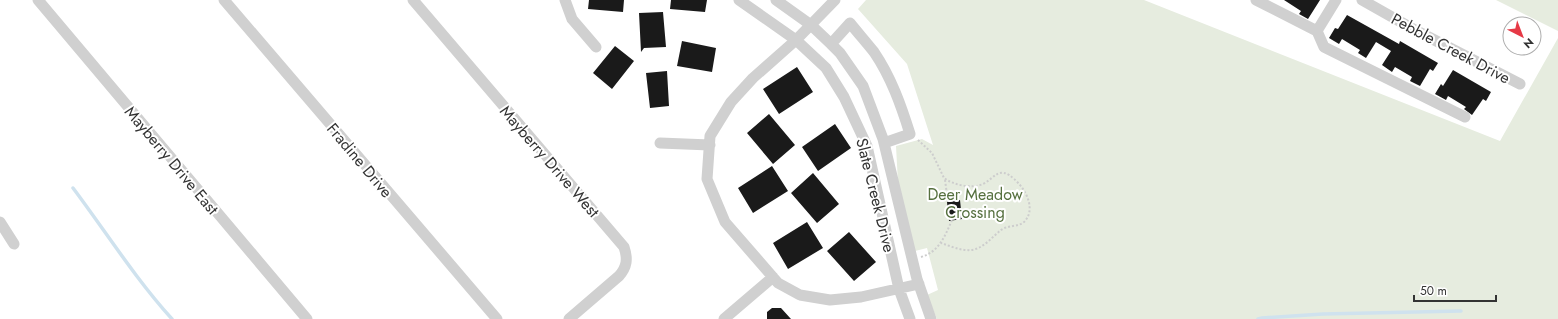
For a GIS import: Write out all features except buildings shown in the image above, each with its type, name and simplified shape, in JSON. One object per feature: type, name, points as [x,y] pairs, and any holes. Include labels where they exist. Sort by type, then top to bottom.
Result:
[{"type":"street","name":"Mayberry Drive East","points":[[38,0],[307,319]]},
{"type":"street","name":"Fradine Drive","points":[[224,0],[497,319]]},
{"type":"street","name":"Mayberry Drive West","points":[[413,0],[624,247],[627,255],[627,262],[624,270],[569,319]]},
{"type":"street","points":[[565,0],[572,19],[596,47]]},
{"type":"street","name":"Slate Creek Drive","points":[[739,0],[796,40],[826,68],[844,97],[867,146],[899,289],[910,319]]},
{"type":"street","name":"Slate Creek Drive","points":[[776,0],[811,25],[831,44],[840,53],[863,86],[884,143],[919,284],[931,319]]},
{"type":"street","points":[[835,0],[796,40],[753,78],[731,102],[710,136],[707,179],[725,222],[778,283],[800,294],[830,300],[861,297],[919,284]]},
{"type":"street","points":[[1256,0],[1317,31],[1324,47],[1465,117]]},
{"type":"street","points":[[1317,31],[1336,0]]},
{"type":"street","name":"Pebble Creek Drive","points":[[1362,0],[1415,30],[1520,84]]},
{"type":"street","points":[[831,44],[850,23],[874,53],[892,82],[910,134],[884,143]]},
{"type":"street","points":[[660,144],[710,145]]},
{"type":"street","points":[[0,222],[14,244]]},
{"type":"street","points":[[724,319],[773,277]]},
{"type":"path","points":[[910,134],[932,153],[947,184],[948,202]]},
{"type":"path","points":[[941,243],[962,250],[979,248],[1007,226],[1023,222],[1029,212],[1030,207],[1028,198],[1019,184],[1009,175],[1003,173],[997,174],[984,184],[977,186],[962,185],[948,181],[944,178]]},
{"type":"path","points":[[913,259],[929,255],[941,243],[952,220]]},
{"type":"green space","name":"Deer Meadow Crossing","points":[[866,0],[1144,0],[1500,141],[1558,38],[1558,319],[937,319],[927,295],[938,290],[927,248],[915,251],[898,183],[896,146],[922,139],[933,145],[907,64],[858,9]]},
{"type":"green space","points":[[1496,0],[1558,0],[1558,31],[1542,23],[1542,16],[1528,16]]},
{"type":"waterway","points":[[73,188],[133,271],[172,319]]},
{"type":"waterway","points":[[1258,319],[1323,314],[1461,311]]}]
